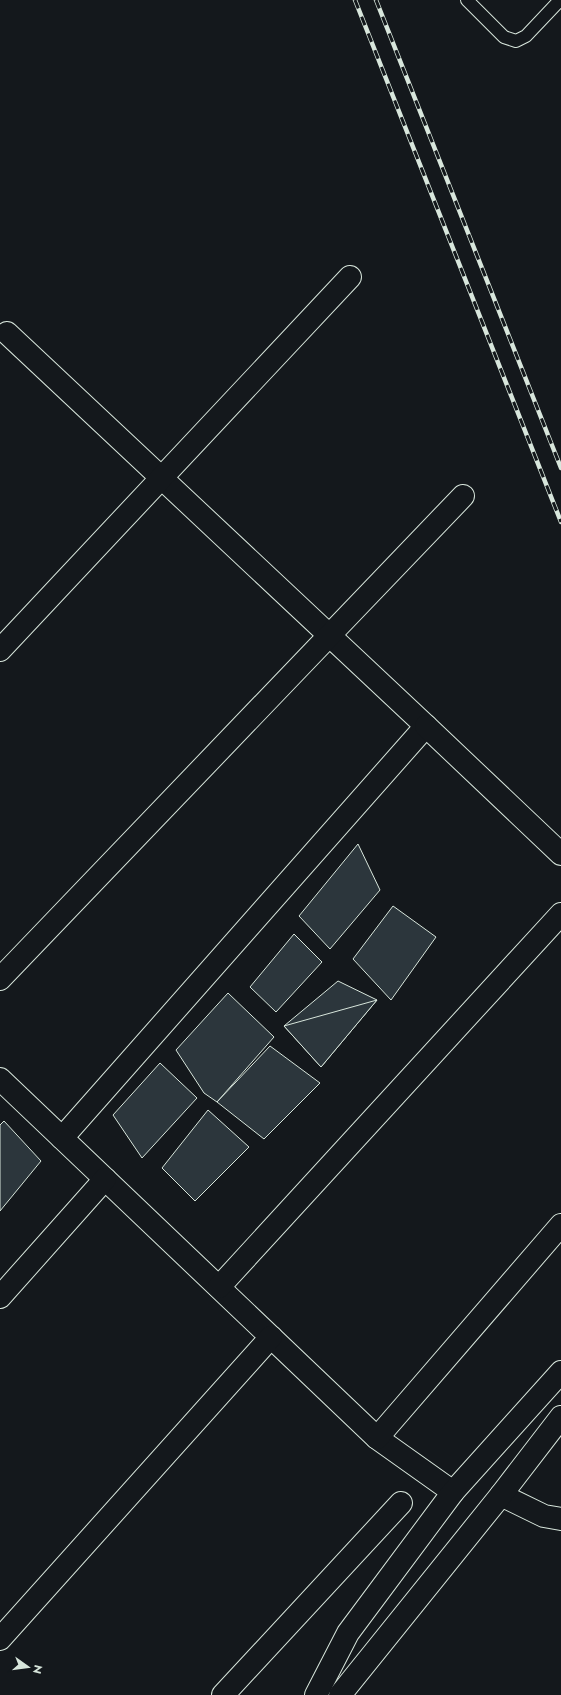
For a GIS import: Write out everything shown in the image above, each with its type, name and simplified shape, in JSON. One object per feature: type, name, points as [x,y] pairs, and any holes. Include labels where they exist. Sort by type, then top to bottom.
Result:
[{"type":"street","points":[[0,650],[350,277]]},
{"type":"street","points":[[7,333],[561,854]]},
{"type":"street","points":[[0,979],[463,496]]},
{"type":"street","points":[[62,1138],[426,726]]},
{"type":"street","points":[[219,1287],[561,914]]},
{"type":"street","points":[[0,1079],[377,1438],[454,1492]]},
{"type":"street","points":[[0,1297],[105,1179]]},
{"type":"street","points":[[377,1438],[561,1225]]},
{"type":"street","points":[[0,1639],[271,1337]]},
{"type":"street","points":[[316,1695],[348,1633],[454,1492],[561,1372]]},
{"type":"street","points":[[340,1695],[501,1495],[561,1416]]},
{"type":"street","points":[[501,1495],[544,1516],[561,1519]]},
{"type":"street","points":[[224,1695],[401,1502]]},
{"type":"lane","points":[[467,0],[504,37],[516,41],[526,36],[560,0]]},
{"type":"building","points":[[358,844],[380,890],[330,949],[299,916]]},
{"type":"building","points":[[393,906],[436,937],[391,1000],[353,959]]},
{"type":"building","points":[[294,934],[322,962],[276,1012],[250,987]]},
{"type":"building","points":[[338,981],[377,1000],[321,1067],[284,1026]]},
{"type":"building","points":[[228,993],[274,1037],[217,1102],[204,1093],[176,1050]]},
{"type":"building","points":[[377,1000],[321,1067],[284,1026]]},
{"type":"building","points":[[270,1046],[320,1083],[264,1139],[217,1102]]},
{"type":"building","points":[[160,1063],[197,1098],[142,1158],[113,1115]]},
{"type":"building","points":[[208,1110],[249,1147],[195,1201],[162,1168]]},
{"type":"building","points":[[4,1121],[41,1161],[0,1211],[0,1125]]},
{"type":"railway","points":[[355,0],[561,522]]},
{"type":"railway","points":[[376,0],[561,468]]}]
